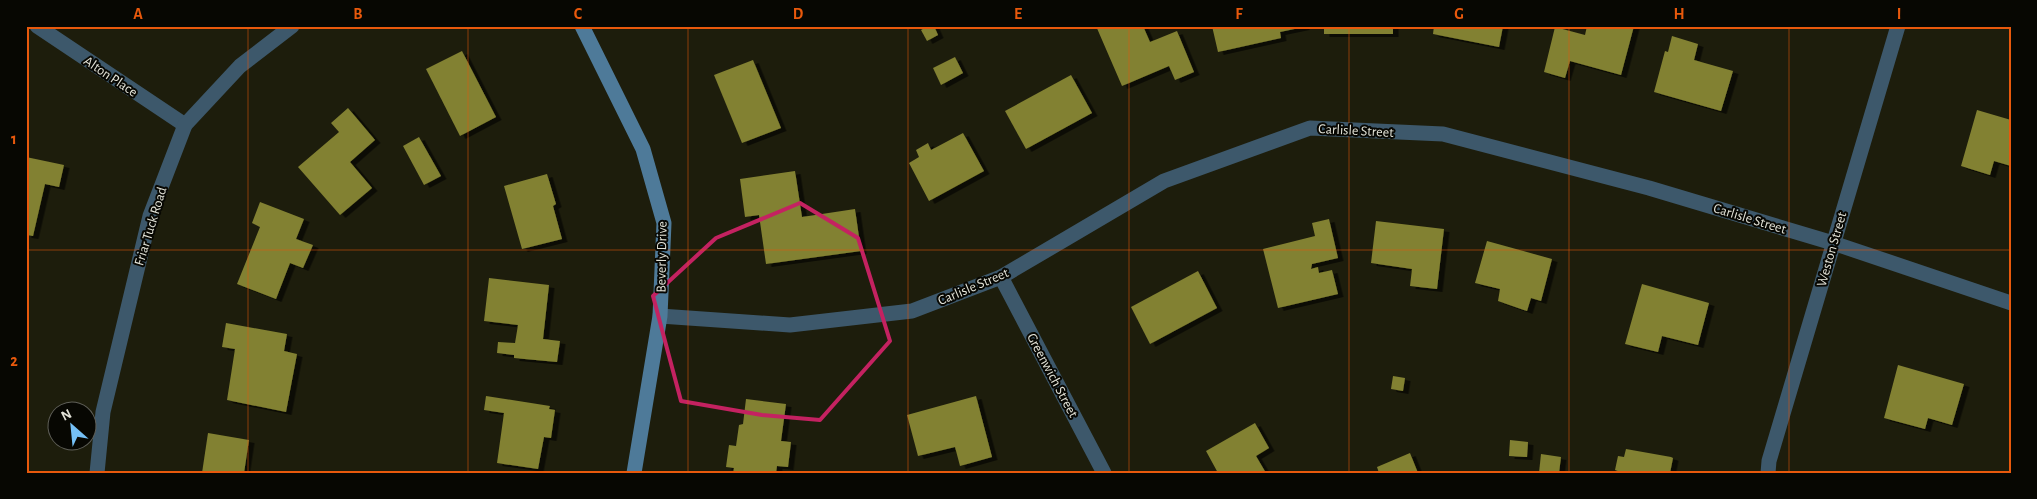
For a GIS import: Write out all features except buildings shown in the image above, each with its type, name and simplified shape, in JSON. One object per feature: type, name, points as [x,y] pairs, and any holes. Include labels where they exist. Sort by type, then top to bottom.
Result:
[{"type":"street","name":"Alton Place","points":[[37,26],[185,125]]},
{"type":"street","name":"Friar Tuck Road","points":[[97,473],[102,412],[150,216],[185,125],[240,66],[292,26]]},
{"type":"street","name":"Beverly Drive","points":[[582,26],[643,149],[654,181],[664,223],[660,316],[634,473]]},
{"type":"street","name":"Weston Street","points":[[1768,473],[1770,460],[1833,243],[1898,26]]},
{"type":"street","name":"Carlisle Street","points":[[660,316],[800,324],[912,311],[1001,277],[1164,181],[1310,128],[1443,134],[1649,188],[1833,243],[2011,303]]},
{"type":"street","name":"Greenwich Street","points":[[1001,277],[1104,473]]},
{"type":"highlighted area","points":[[800,203],[858,238],[890,341],[820,420],[762,415],[681,401],[653,296],[716,238]]}]
